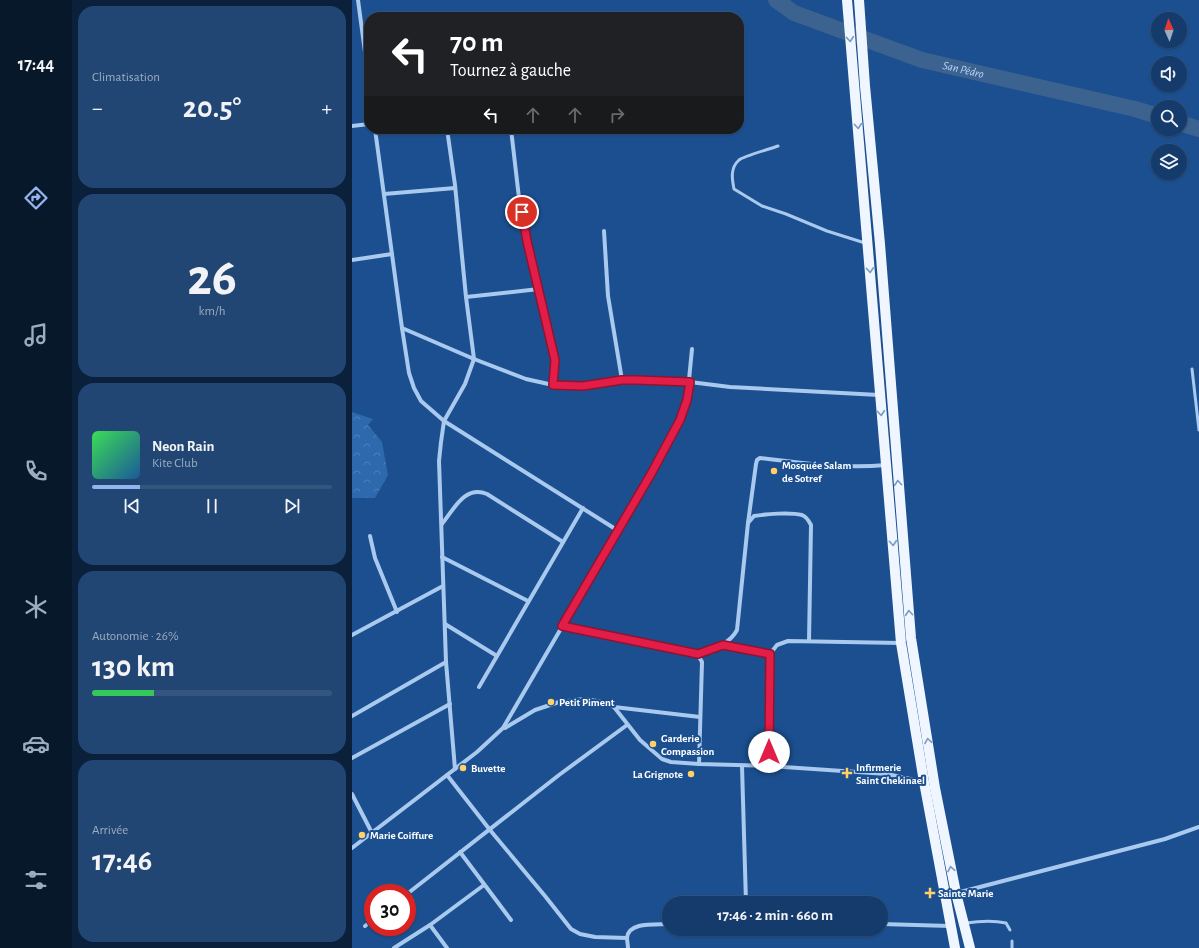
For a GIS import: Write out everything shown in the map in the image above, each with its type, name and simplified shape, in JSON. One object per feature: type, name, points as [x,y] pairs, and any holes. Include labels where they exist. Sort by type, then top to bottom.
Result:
[{"type":"main road","points":[[847,0],[901,642],[924,782],[955,948]]},
{"type":"main road","points":[[859,0],[911,638],[935,788],[956,893],[970,948]]},
{"type":"street","points":[[358,0],[364,45]]},
{"type":"street","points":[[352,126],[364,125]]},
{"type":"street","points":[[376,134],[409,373],[414,388],[421,401],[444,421],[617,530]]},
{"type":"street","points":[[448,134],[474,359],[465,384],[444,421],[440,461],[446,662],[455,769]]},
{"type":"street","points":[[512,134],[519,198],[527,241],[555,360],[553,385]]},
{"type":"street","points":[[384,194],[455,188]]},
{"type":"street","points":[[604,231],[608,296],[622,380]]},
{"type":"street","points":[[352,260],[392,254]]},
{"type":"street","points":[[466,297],[539,289]]},
{"type":"street","points":[[402,328],[474,359],[526,379],[553,385],[583,386],[622,380],[690,382],[730,387],[880,395]]},
{"type":"street","points":[[503,728],[651,474],[680,420],[687,400],[690,382],[692,349]]},
{"type":"street","points":[[562,626],[698,654],[723,645],[734,635],[737,630],[748,523],[757,460],[760,458],[813,464],[862,467],[886,466]]},
{"type":"street","points":[[442,524],[463,497],[473,492],[480,491],[563,542]]},
{"type":"street","points":[[479,687],[583,508]]},
{"type":"street","points":[[748,523],[754,516],[771,514],[803,515],[808,519],[810,524],[809,641]]},
{"type":"street","points":[[370,536],[375,558],[397,612]]},
{"type":"street","points":[[442,557],[528,601]]},
{"type":"street","points":[[352,635],[443,586]]},
{"type":"street","points":[[445,624],[497,656]]},
{"type":"street","points":[[769,766],[770,654],[777,645],[788,641],[901,642]]},
{"type":"street","points":[[723,645],[770,654]]},
{"type":"street","points":[[698,654],[702,662],[699,764]]},
{"type":"street","points":[[352,716],[446,662]]},
{"type":"street","points":[[352,848],[477,752],[503,728],[535,710],[559,702],[584,699],[602,702],[614,707],[700,718]]},
{"type":"street","points":[[352,758],[450,704]]},
{"type":"street","points":[[614,707],[640,740],[662,759],[671,762],[769,766],[887,774],[924,782]]},
{"type":"street","points":[[416,887],[627,724]]},
{"type":"street","points":[[742,766],[746,896]]},
{"type":"street","points":[[447,774],[490,830],[571,929],[580,934],[595,937],[627,938]]},
{"type":"street","points":[[352,794],[372,834]]},
{"type":"street","points":[[945,896],[1165,839],[1199,827]]},
{"type":"street","points":[[460,852],[511,920]]},
{"type":"street","points":[[394,948],[430,925],[484,885]]},
{"type":"street","points":[[628,948],[627,938],[632,929],[639,925],[662,924]]},
{"type":"street","points":[[888,924],[951,926]]},
{"type":"street","points":[[430,925],[447,948]]},
{"type":"lane","points":[[778,146],[739,159],[734,168],[732,179],[734,189],[762,206],[827,231],[868,244],[880,244]]},
{"type":"lane","points":[[1192,369],[1199,430]]},
{"type":"lane","points":[[965,924],[984,920],[996,921],[1006,923],[1010,930]]},
{"type":"lane","points":[[1012,941],[1012,948]]},
{"type":"green space","points":[[352,412],[373,419],[368,425],[382,442],[388,475],[375,498],[352,498]]},
{"type":"waterway","name":"San Pédro","points":[[776,0],[794,13],[922,60],[1151,114]]},
{"type":"waterway","name":"San Pédro","points":[[1187,125],[1199,129]]},
{"type":"place","name":"Mosquée Salam de Sotref","points":[[774,471]]},
{"type":"place","name":"Petit Piment","points":[[551,702]]},
{"type":"place","name":"Garderie Compassion","points":[[653,744]]},
{"type":"place","name":"Buvette","points":[[463,768]]},
{"type":"place","name":"Infirmerie Saint Chekinael","points":[[847,773]]},
{"type":"place","name":"La Grignote","points":[[691,774]]},
{"type":"place","name":"Marie Coiffure","points":[[362,835]]},
{"type":"place","name":"Sainte Marie","points":[[930,893]]},
{"type":"route","points":[[522,212],[527,241],[555,360],[553,385],[567,387],[583,386],[622,380],[690,382],[687,400],[680,420],[651,474],[562,626],[698,654],[723,645],[770,654],[769,752]]}]
